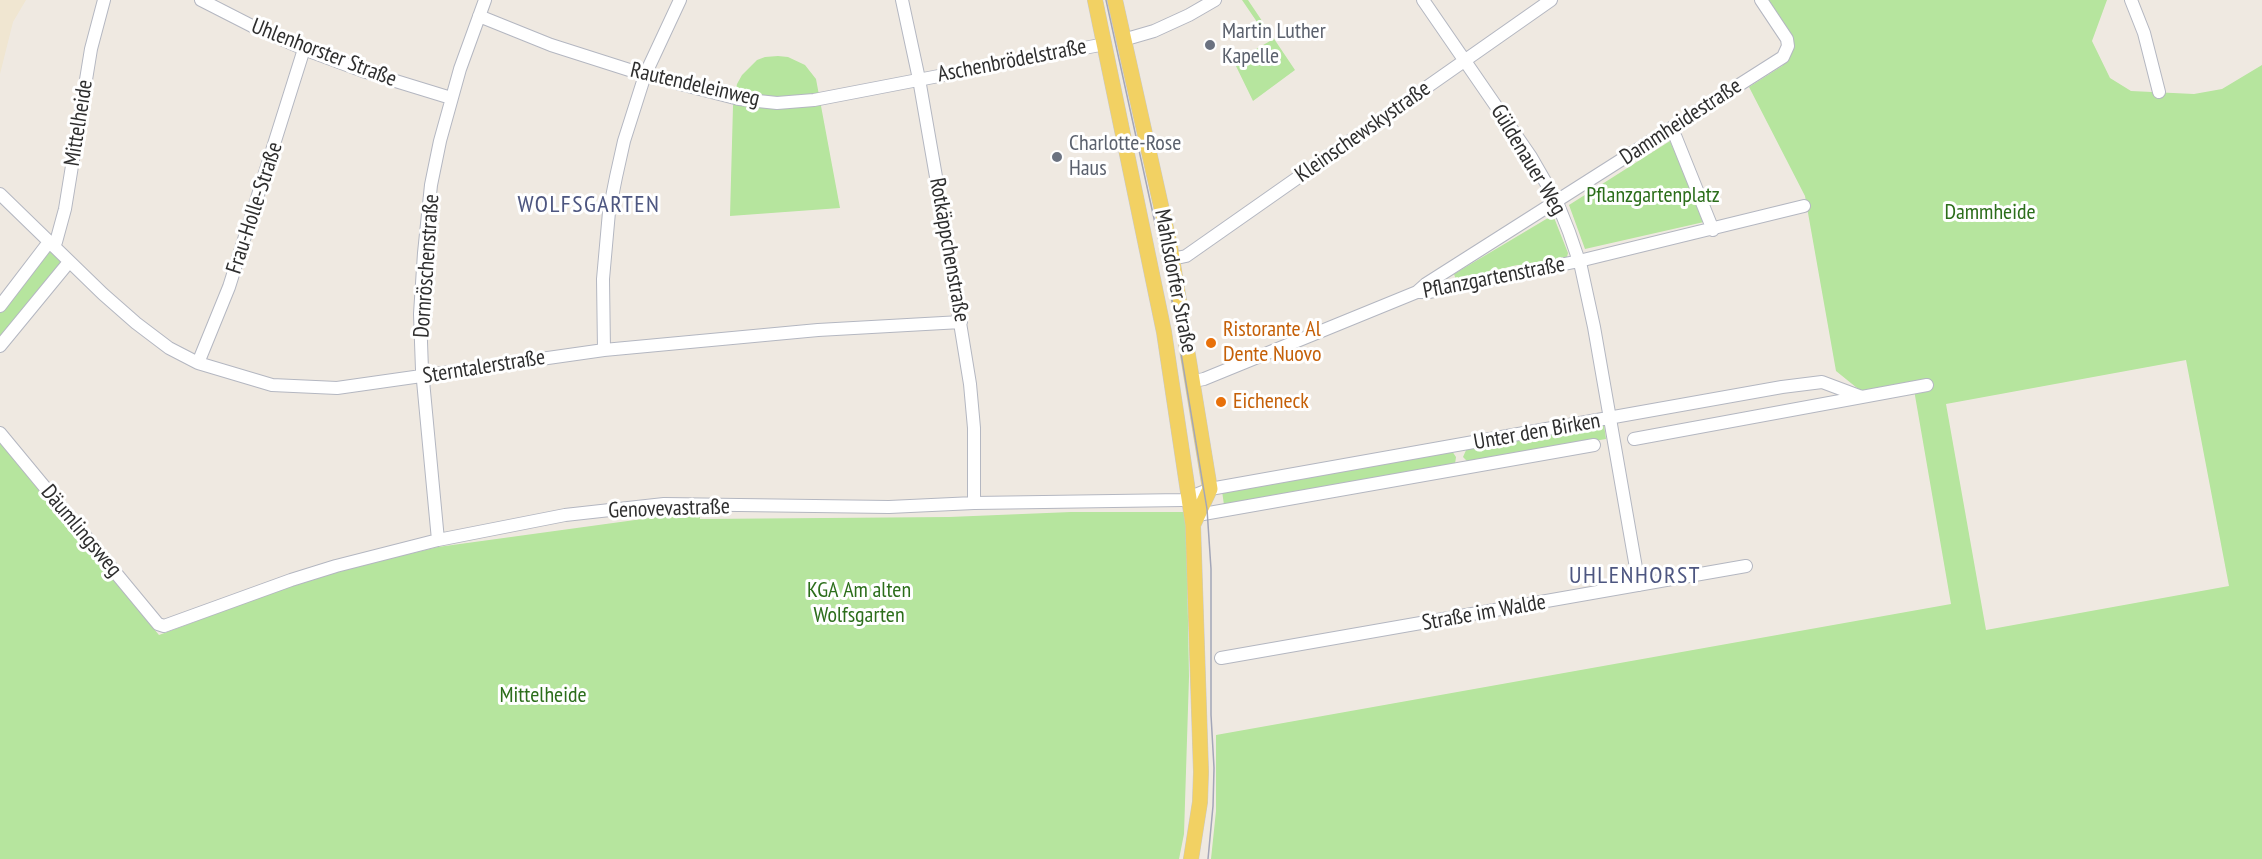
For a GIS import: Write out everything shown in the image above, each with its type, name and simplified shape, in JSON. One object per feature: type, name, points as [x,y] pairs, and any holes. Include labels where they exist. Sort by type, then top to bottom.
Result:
[{"type":"main road","name":"Mahlsdorfer Straße","points":[[1095,0],[1164,332],[1194,519],[1201,772],[1200,802],[1191,859]]},
{"type":"main road","name":"Mahlsdorfer Straße","points":[[1115,0],[1173,259],[1194,381],[1210,489],[1194,519]]},
{"type":"main road","points":[[1105,44],[1124,40]]},
{"type":"street","name":"Mittelheide","points":[[0,306],[51,244],[56,242],[65,209],[91,49],[104,0]]},
{"type":"street","name":"Uhlenhorster Straße","points":[[201,0],[304,49],[363,71],[451,98]]},
{"type":"street","name":"Dornröschenstraße","points":[[438,540],[423,376],[420,314],[424,253],[431,185],[451,98],[485,0]]},
{"type":"street","points":[[604,350],[603,279],[609,212],[624,141],[645,75],[680,0]]},
{"type":"street","name":"Rotkäppchenstraße","points":[[902,0],[919,79],[961,322],[974,428],[975,503]]},
{"type":"street","points":[[1124,40],[1162,27],[1215,0]]},
{"type":"street","name":"Güldenauer Weg","points":[[1423,0],[1531,157],[1557,202],[1579,261],[1594,327],[1639,585]]},
{"type":"street","name":"Kleinschewskystraße","points":[[1173,259],[1186,256],[1551,0]]},
{"type":"street","name":"Dammheidestraße","points":[[1417,292],[1426,284],[1783,57],[1788,46],[1787,39],[1761,0]]},
{"type":"street","points":[[2131,0],[2144,33],[2159,92]]},
{"type":"street","name":"Rautendeleinweg","points":[[479,16],[550,45],[645,75],[739,99],[777,103],[814,100],[919,79]]},
{"type":"street","name":"Aschenbrödelstraße","points":[[919,79],[1105,44]]},
{"type":"street","name":"Frau-Holle-Straße","points":[[198,363],[229,287],[304,49]]},
{"type":"street","points":[[1671,129],[1713,230]]},
{"type":"street","name":"Sterntalerstraße","points":[[0,194],[69,262],[136,323],[170,348],[198,363],[259,382],[289,387],[337,388],[604,350],[818,330],[961,322]]},
{"type":"street","name":"Pflanzgartenstraße","points":[[1194,381],[1204,379],[1417,292],[1430,292],[1579,261],[1804,206]]},
{"type":"street","points":[[0,346],[69,262]]},
{"type":"street","name":"Unter den Birken","points":[[1190,497],[1210,489],[1822,382],[1862,397]]},
{"type":"street","name":"Unter den Birken","points":[[1634,439],[1927,385]]},
{"type":"street","name":"Däumlingsweg","points":[[0,433],[158,624],[164,626]]},
{"type":"street","name":"Unter den Birken","points":[[1194,519],[1594,445]]},
{"type":"street","name":"Genovevastraße","points":[[164,626],[291,580],[438,540],[565,515],[664,504],[889,507],[975,503],[1183,500],[1190,497]]},
{"type":"street","name":"Straße im Walde","points":[[1221,658],[1746,566]]},
{"type":"shaded area","points":[[0,0],[26,0],[13,22],[0,74]]},
{"type":"green space","points":[[1242,0],[1248,0],[1295,70],[1253,101],[1234,62],[1270,41]]},
{"type":"green space","name":"Dammheide","points":[[1767,0],[2107,0],[2092,41],[2110,78],[2131,91],[2194,94],[2222,89],[2262,65],[2262,859],[1211,859],[1216,811],[1216,735],[1951,604],[1913,384],[1862,392],[1836,371],[1805,196],[1749,87],[1782,66],[1789,59],[1792,49]],"holes":[[[2186,360],[2229,586],[1986,630],[1946,404]]]},
{"type":"green space","points":[[778,56],[788,57],[805,65],[816,79],[840,208],[730,216],[733,106],[737,84],[742,75],[757,60]]},
{"type":"green space","name":"Pflanzgartenplatz","points":[[1670,141],[1704,222],[1585,249],[1569,205]]},
{"type":"green space","points":[[1553,215],[1568,253],[1567,257],[1517,265],[1456,280],[1454,274]]},
{"type":"green space","points":[[46,251],[52,251],[61,264],[0,340],[0,313]]},
{"type":"green space","points":[[1602,424],[1606,439],[1468,462],[1463,457],[1467,448]]},
{"type":"green space","name":"Mittelheide","points":[[0,440],[159,635],[318,576],[438,547],[686,513],[700,513],[700,519],[1186,512],[1189,677],[1184,834],[1179,859],[0,859]]},
{"type":"green space","points":[[1452,451],[1456,457],[1455,464],[1224,505],[1222,491]]},
{"type":"tram line","points":[[1106,0],[1173,305],[1207,509],[1211,569],[1211,715],[1214,768],[1208,859]]},
{"type":"place","name":"Martin Luther Kapelle","points":[[1210,45]]},
{"type":"place","name":"Charlotte-Rose Haus","points":[[1057,157]]},
{"type":"place","name":"Ristorante Al Dente Nuovo","points":[[1211,343]]},
{"type":"place","name":"Eicheneck","points":[[1221,402]]},
{"type":"district","name":"WOLFSGARTEN","points":[[589,205]]},
{"type":"district","name":"UHLENHORST","points":[[1635,576]]},
{"type":"park label","name":"KGA Am alten Wolfsgarten","points":[[859,604]]}]
